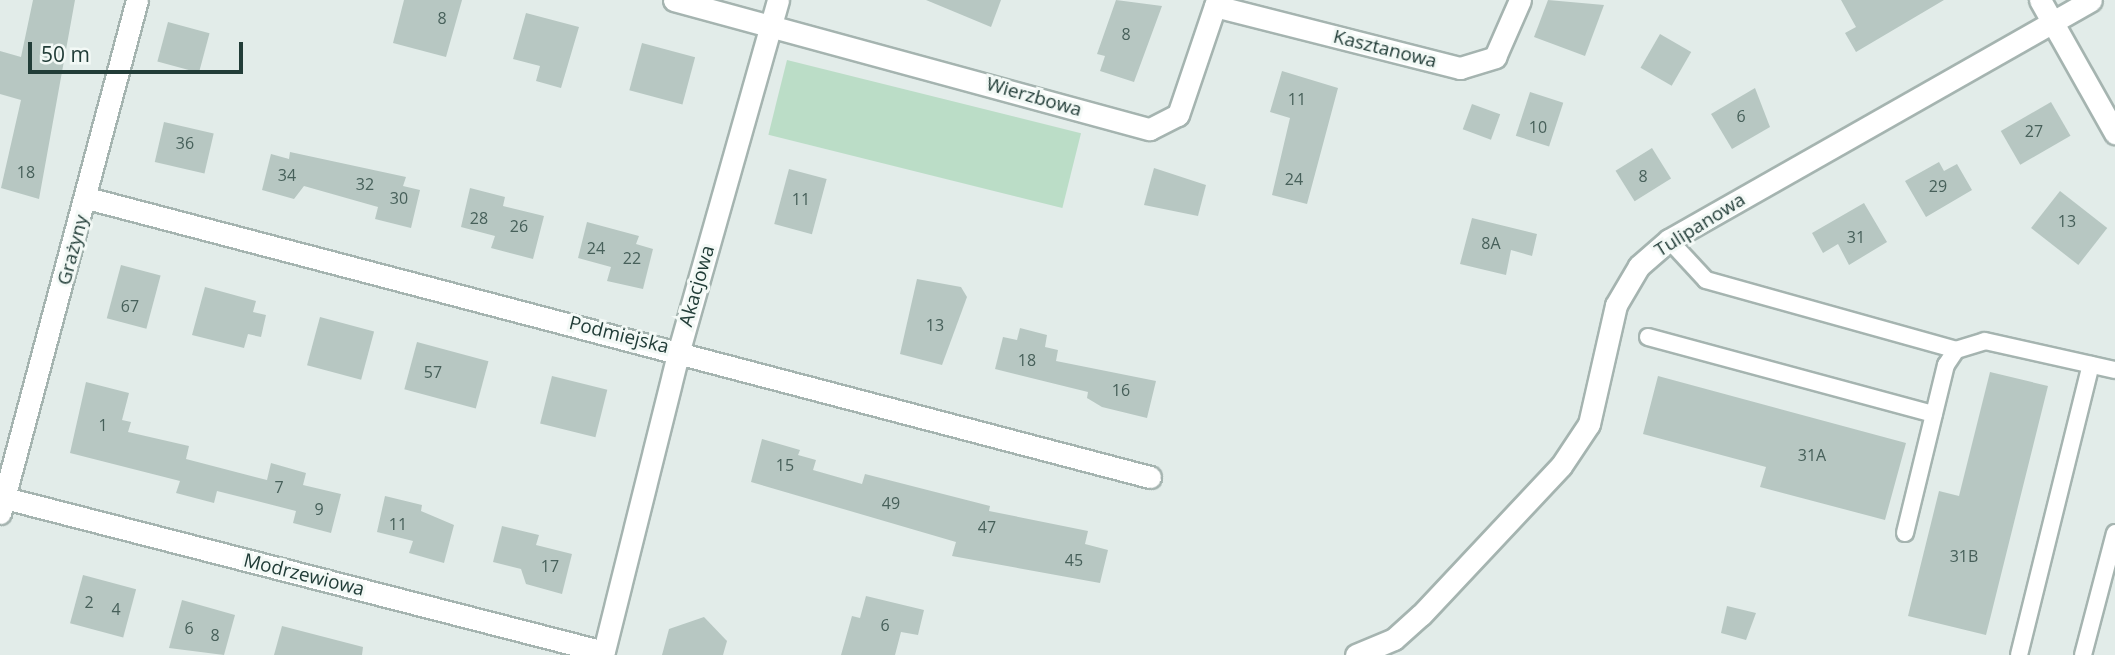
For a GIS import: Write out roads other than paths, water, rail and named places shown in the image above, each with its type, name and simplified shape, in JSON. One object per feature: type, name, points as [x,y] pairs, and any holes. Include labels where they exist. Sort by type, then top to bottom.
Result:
[{"type":"street","name":"Grażyny","points":[[2,505],[87,198],[137,0]]},
{"type":"street","name":"Wierzbowa","points":[[674,0],[1150,129],[1178,115],[1216,3]]},
{"type":"street","name":"Akacjowa","points":[[603,653],[679,350],[778,0]]},
{"type":"street","name":"Kasztanowa","points":[[1216,3],[1460,68],[1495,57],[1520,0]]},
{"type":"street","points":[[2040,0],[2115,133]]},
{"type":"street","points":[[2051,22],[2091,0]]},
{"type":"street","name":"Tulipanowa","points":[[1356,655],[1394,639],[1421,615],[1562,466],[1589,424],[1616,305],[1639,266],[1670,240],[2051,22]]},
{"type":"street","name":"Podmiejska","points":[[87,198],[679,350],[1150,477]]},
{"type":"street","name":"Modrzewiowa","points":[[2,505],[603,653]]},
{"type":"lane","points":[[1670,240],[1706,279],[1955,350],[1985,341],[2115,370]]},
{"type":"lane","points":[[1648,337],[1934,414]]},
{"type":"lane","points":[[1905,533],[1934,414],[1955,350]]},
{"type":"lane","points":[[2019,655],[2091,365]]},
{"type":"lane","points":[[2083,655],[2115,533]]}]
